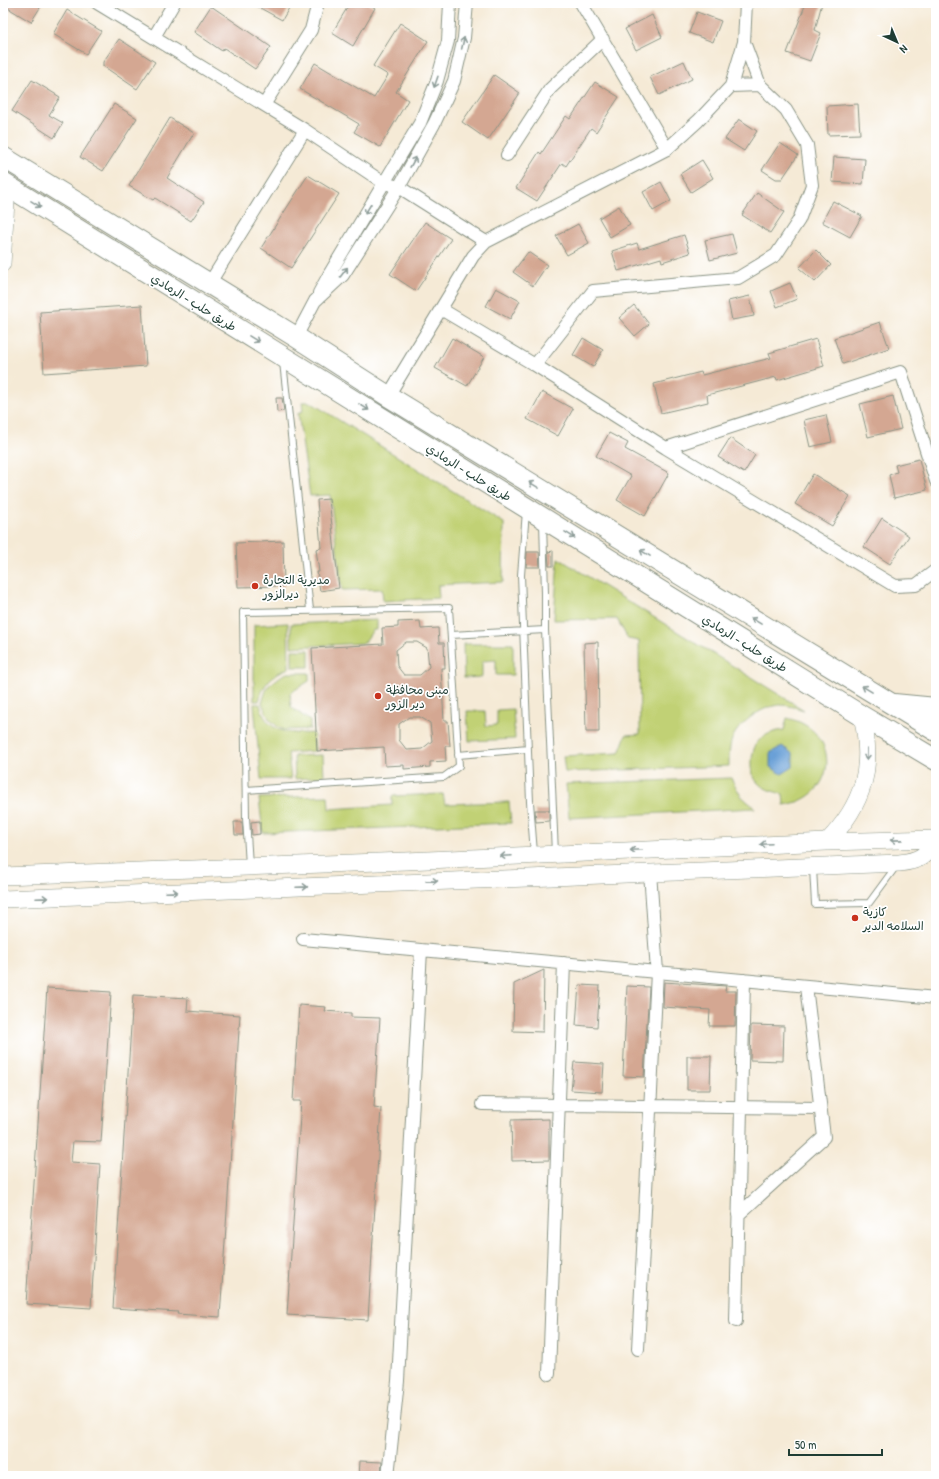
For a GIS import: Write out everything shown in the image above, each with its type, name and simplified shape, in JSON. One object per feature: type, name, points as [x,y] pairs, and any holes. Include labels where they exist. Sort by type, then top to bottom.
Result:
[{"type":"highway","name":"طريق حلب - الرمادي","points":[[3,157],[296,337],[388,396],[936,731]]},
{"type":"highway","name":"طريق حلب - الرمادي","points":[[5,185],[862,716],[936,760]]},
{"type":"highway","points":[[892,704],[936,708]]},
{"type":"main road","points":[[827,842],[850,815],[858,800],[863,784],[867,767],[868,750],[862,716]]},
{"type":"main road","points":[[3,876],[827,842],[935,839]]},
{"type":"main road","points":[[3,899],[899,863],[920,858],[935,839]]},
{"type":"street","points":[[97,3],[305,130],[384,183],[399,187],[486,242]]},
{"type":"street","points":[[154,37],[174,3]]},
{"type":"street","points":[[264,105],[311,30],[318,3]]},
{"type":"street","points":[[296,337],[330,273],[420,123],[437,81],[448,41],[450,3]]},
{"type":"street","points":[[315,301],[343,275],[399,187],[434,124],[454,81],[464,38],[467,3]]},
{"type":"street","points":[[581,3],[667,148]]},
{"type":"street","points":[[388,396],[474,256],[486,242],[667,148],[698,121],[731,86],[744,42],[746,3]]},
{"type":"street","points":[[507,155],[550,89],[602,39]]},
{"type":"street","points":[[535,365],[593,291],[738,278],[776,255],[799,220],[812,185],[807,145],[786,110],[760,85],[744,42]]},
{"type":"street","points":[[731,86],[760,85]]},
{"type":"street","points":[[209,284],[305,130]]},
{"type":"street","points":[[3,256],[5,185]]},
{"type":"street","points":[[441,309],[535,365],[666,448],[895,586],[916,585],[936,570]]},
{"type":"street","points":[[666,448],[901,372],[936,481]]},
{"type":"street","points":[[638,1349],[657,972],[650,872]]},
{"type":"street","points":[[303,939],[936,998]]},
{"type":"street","points":[[388,1476],[398,1381],[421,950]]},
{"type":"street","points":[[549,1374],[564,963]]},
{"type":"street","points":[[736,1321],[744,980]]},
{"type":"street","points":[[738,1216],[824,1137],[806,986]]},
{"type":"street","points":[[482,1104],[820,1108]]},
{"type":"lane","points":[[282,356],[310,610]]},
{"type":"lane","points":[[534,513],[546,593],[545,630],[555,854]]},
{"type":"lane","points":[[534,513],[521,576],[530,802],[534,855]]},
{"type":"lane","points":[[246,790],[444,777],[459,766],[450,608],[243,612],[246,790],[249,867]]},
{"type":"lane","points":[[451,635],[545,630]]},
{"type":"lane","points":[[458,755],[528,749]]},
{"type":"lane","points":[[813,866],[815,904],[869,903],[899,863]]},
{"type":"green space","points":[[302,402],[310,402],[504,523],[503,582],[438,585],[439,598],[383,601],[382,589],[342,590],[330,495],[310,496],[298,413],[303,411]]},
{"type":"green space","points":[[558,558],[804,710],[780,705],[767,708],[754,715],[742,725],[732,738],[729,766],[565,772],[563,756],[619,753],[626,735],[640,734],[639,641],[628,639],[617,619],[554,620]]},
{"type":"green space","points":[[377,620],[377,630],[373,630],[364,643],[291,647],[291,624]]},
{"type":"green space","points":[[288,623],[289,668],[278,673],[269,680],[259,701],[254,701],[254,625]]},
{"type":"green space","points":[[463,644],[513,644],[513,675],[496,675],[496,660],[482,661],[482,677],[464,678]]},
{"type":"green space","points":[[292,650],[309,650],[309,667],[292,667]]},
{"type":"green space","points":[[287,673],[309,673],[309,681],[290,693],[291,707],[310,721],[310,729],[284,730],[278,727],[269,719],[262,703],[267,687]]},
{"type":"green space","points":[[254,704],[260,704],[267,721],[279,730],[295,733],[313,733],[315,751],[288,753],[291,779],[261,779]]},
{"type":"green space","points":[[513,709],[515,739],[469,741],[467,711],[485,711],[486,726],[497,725],[497,710]]},
{"type":"green space","points":[[787,718],[805,725],[817,736],[825,749],[827,763],[824,778],[815,790],[802,800],[784,805],[783,794],[765,788],[756,781],[754,778],[752,758],[753,751],[759,740],[776,731],[784,730]]},
{"type":"green space","points":[[323,755],[324,777],[295,779],[294,756]]},
{"type":"green space","points":[[731,778],[741,796],[755,808],[569,818],[566,784]]},
{"type":"green space","points":[[443,794],[445,804],[509,802],[511,823],[263,833],[259,798],[328,796],[329,809],[392,805],[392,796]]},
{"type":"water","points":[[782,746],[793,754],[793,767],[782,774],[770,767],[770,753]]},
{"type":"building","points":[[3,3],[43,3],[31,22],[3,5]]},
{"type":"building","points":[[251,3],[292,3],[282,20]]},
{"type":"building","points":[[350,3],[368,3],[375,8],[353,46],[332,33]]},
{"type":"building","points":[[806,3],[822,3],[815,30],[821,33],[810,61],[787,53]]},
{"type":"building","points":[[211,6],[271,47],[255,69],[224,48],[222,51],[194,32]]},
{"type":"building","points":[[67,10],[101,31],[86,54],[53,34]]},
{"type":"building","points":[[697,12],[721,21],[713,42],[689,33]]},
{"type":"building","points":[[652,15],[662,37],[636,50],[625,29]]},
{"type":"building","points":[[400,23],[428,41],[396,92],[408,100],[380,147],[354,132],[359,124],[300,89],[315,63],[374,98],[388,75],[373,66]]},
{"type":"building","points":[[119,39],[155,62],[137,89],[103,66],[103,62]]},
{"type":"building","points":[[684,61],[692,79],[659,95],[650,77]]},
{"type":"building","points":[[494,75],[520,93],[488,140],[462,122]]},
{"type":"building","points":[[32,80],[60,97],[49,115],[63,123],[54,138],[12,111]]},
{"type":"building","points":[[595,82],[619,97],[596,132],[591,128],[566,166],[562,163],[537,201],[516,188],[539,152],[541,154],[566,116],[570,119]]},
{"type":"building","points":[[114,104],[137,118],[103,171],[80,157]]},
{"type":"building","points":[[858,104],[860,134],[828,135],[827,106]]},
{"type":"building","points":[[170,118],[194,133],[167,178],[204,202],[191,221],[155,198],[153,200],[129,186]]},
{"type":"building","points":[[739,119],[757,131],[744,151],[725,139]]},
{"type":"building","points":[[780,143],[798,155],[782,179],[776,179],[762,170]]},
{"type":"building","points":[[834,157],[865,159],[863,184],[832,182]]},
{"type":"building","points":[[702,160],[713,178],[691,192],[680,174]]},
{"type":"building","points":[[308,175],[339,194],[291,268],[261,248]]},
{"type":"building","points":[[661,182],[671,201],[653,211],[643,192]]},
{"type":"building","points":[[757,193],[784,212],[770,233],[742,215]]},
{"type":"building","points":[[833,201],[862,216],[850,237],[822,222]]},
{"type":"building","points":[[619,206],[630,225],[610,237],[599,218]]},
{"type":"building","points":[[425,222],[451,239],[416,291],[390,274]]},
{"type":"building","points":[[578,224],[589,243],[567,255],[556,236]]},
{"type":"building","points":[[732,234],[737,253],[710,260],[705,240]]},
{"type":"building","points":[[684,235],[690,253],[662,262],[661,258],[618,271],[612,251],[637,243],[639,249]]},
{"type":"building","points":[[816,250],[831,265],[815,282],[799,268]]},
{"type":"building","points":[[528,252],[547,265],[533,286],[513,272]]},
{"type":"building","points":[[790,283],[797,299],[777,307],[771,291]]},
{"type":"building","points":[[496,288],[520,301],[510,319],[486,306]]},
{"type":"building","points":[[750,296],[754,316],[732,320],[728,301]]},
{"type":"building","points":[[142,305],[146,366],[44,373],[40,312]]},
{"type":"building","points":[[634,305],[649,324],[635,336],[619,318]]},
{"type":"building","points":[[880,322],[889,348],[843,364],[834,338]]},
{"type":"building","points":[[452,338],[484,357],[467,386],[435,368]]},
{"type":"building","points":[[583,338],[603,350],[593,367],[573,355]]},
{"type":"building","points":[[816,339],[824,366],[777,380],[776,377],[707,395],[708,402],[661,413],[654,384],[701,372],[702,375],[771,358],[769,353]]},
{"type":"building","points":[[542,392],[573,409],[558,436],[527,419]]},
{"type":"building","points":[[893,396],[901,429],[868,437],[860,404]]},
{"type":"building","points":[[276,398],[282,398],[284,411],[277,412]]},
{"type":"building","points":[[826,415],[832,442],[810,447],[804,420]]},
{"type":"building","points":[[609,433],[628,443],[625,449],[669,473],[645,516],[617,500],[631,476],[596,456]]},
{"type":"building","points":[[730,438],[755,455],[744,473],[718,457]]},
{"type":"building","points":[[919,459],[927,490],[894,498],[889,475],[897,472],[895,465]]},
{"type":"building","points":[[813,474],[850,496],[832,526],[795,504]]},
{"type":"building","points":[[329,499],[339,588],[320,591],[316,549],[321,548],[317,500]]},
{"type":"building","points":[[882,518],[909,536],[890,564],[864,547]]},
{"type":"building","points":[[283,541],[284,586],[238,587],[236,543]]},
{"type":"building","points":[[553,551],[553,566],[549,566],[548,552]]},
{"type":"building","points":[[527,552],[539,552],[540,567],[526,567]]},
{"type":"building","name":"مبنى محافظة دير الزور","points":[[420,621],[421,629],[438,628],[439,643],[444,643],[445,668],[441,668],[444,721],[448,721],[450,746],[445,746],[446,761],[430,762],[430,767],[404,769],[404,765],[385,766],[384,747],[317,751],[312,648],[383,644],[382,628],[398,627],[398,622]],"holes":[[[406,642],[417,642],[427,648],[429,667],[420,675],[404,675],[397,666],[396,650]],[[409,717],[420,717],[430,723],[432,741],[422,749],[407,750],[399,740],[399,724]]]},
{"type":"building","points":[[598,642],[599,732],[586,732],[584,643]]},
{"type":"building","points":[[535,810],[549,810],[549,821],[536,822]]},
{"type":"building","points":[[260,821],[260,834],[252,835],[251,822]]},
{"type":"building","points":[[234,822],[242,822],[243,835],[235,835]]},
{"type":"building","points":[[544,970],[543,1032],[513,1031],[514,984]]},
{"type":"building","points":[[664,982],[726,986],[725,991],[736,991],[735,1026],[709,1026],[710,1010],[663,1007]]},
{"type":"building","points":[[579,985],[600,986],[597,1027],[576,1025]]},
{"type":"building","points":[[627,986],[649,987],[644,1077],[623,1076]]},
{"type":"building","points":[[47,988],[111,992],[101,1142],[73,1141],[71,1162],[100,1164],[91,1308],[26,1304]]},
{"type":"building","points":[[133,995],[188,998],[187,1011],[240,1015],[220,1317],[177,1314],[178,1312],[113,1308]]},
{"type":"building","points":[[299,1005],[326,1007],[325,1011],[351,1013],[351,1017],[380,1018],[374,1107],[381,1108],[368,1320],[287,1315],[301,1101],[293,1101]]},
{"type":"building","points":[[751,1025],[784,1026],[783,1061],[750,1060]]},
{"type":"building","points":[[687,1056],[711,1056],[710,1090],[687,1090]]},
{"type":"building","points":[[574,1062],[604,1064],[602,1092],[571,1090]]},
{"type":"building","points":[[549,1119],[549,1160],[512,1161],[511,1120]]},
{"type":"building","points":[[360,1461],[382,1462],[381,1476],[359,1476]]},
{"type":"place","name":"مديرية التجارة ديرالزور","points":[[255,586]]},
{"type":"place","name":"مبنى محافظة دير الزور","points":[[378,696]]},
{"type":"place","name":"كازية السلامه الدير","points":[[855,918]]}]
